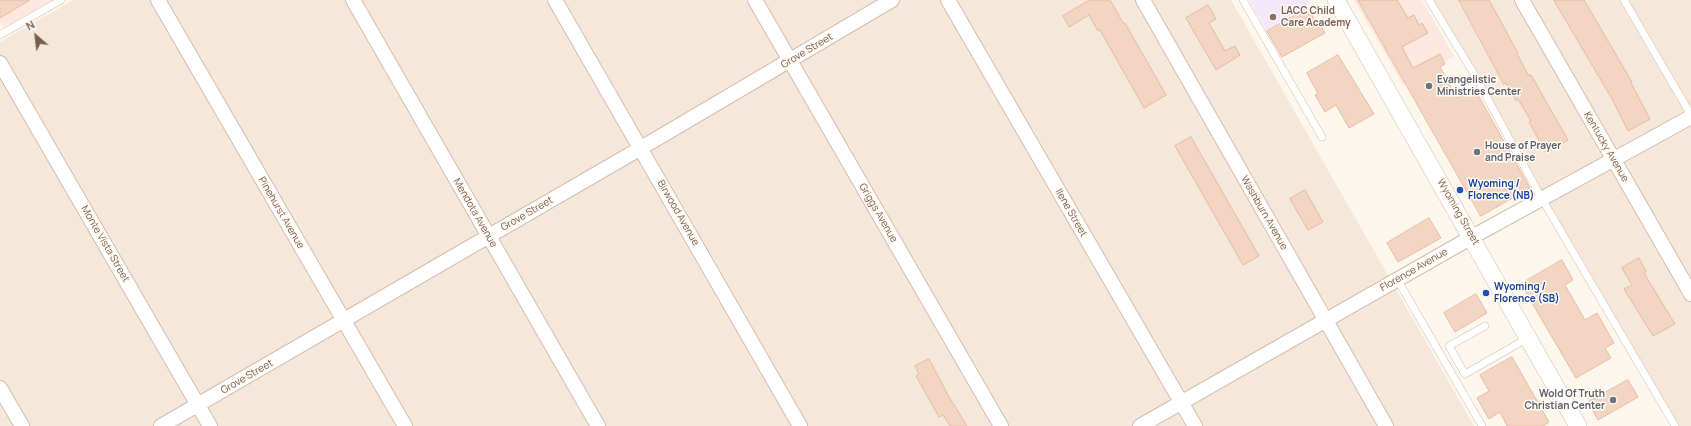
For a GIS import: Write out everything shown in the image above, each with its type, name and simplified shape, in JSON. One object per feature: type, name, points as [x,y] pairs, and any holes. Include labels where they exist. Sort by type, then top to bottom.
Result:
[{"type":"street","name":"Pinehurst Avenue","points":[[158,0],[405,426]]},
{"type":"street","name":"Mendota Avenue","points":[[353,0],[598,426]]},
{"type":"street","name":"Birwood Avenue","points":[[556,0],[800,426]]},
{"type":"street","name":"Griggs Avenue","points":[[756,0],[1001,426]]},
{"type":"street","name":"Grove Street","points":[[161,426],[641,148],[892,0]]},
{"type":"street","name":"Ilene Street","points":[[948,0],[1195,426]]},
{"type":"street","name":"Washburn Avenue","points":[[1143,0],[1386,426]]},
{"type":"street","name":"Wyoming Street","points":[[1336,0],[1578,426]]},
{"type":"street","name":"Kentucky Avenue","points":[[1522,0],[1691,294]]},
{"type":"street","name":"Monte Vista Street","points":[[0,63],[210,426]]},
{"type":"street","name":"Florence Avenue","points":[[1140,426],[1397,279],[1691,116]]},
{"type":"street","points":[[0,388],[22,426]]},
{"type":"lane","points":[[0,35],[61,0]]},
{"type":"lane","points":[[1243,0],[1322,137]]},
{"type":"lane","points":[[1429,0],[1478,81],[1542,199],[1675,426]]},
{"type":"lane","points":[[1624,0],[1691,116]]},
{"type":"lane","points":[[1397,279],[1482,426]]},
{"type":"lane","points":[[1485,326],[1449,346],[1465,374],[1529,338]]},
{"type":"shaded area","points":[[0,0],[53,0],[4,28],[0,21]]},
{"type":"shaded area","points":[[73,0],[1231,0],[1474,426],[0,426],[0,42]]},
{"type":"shaded area","name":"LACC Child Care Academy","points":[[1249,0],[1308,0],[1310,4],[1266,30]]},
{"type":"shaded area","points":[[1354,0],[1422,0],[1454,56],[1403,85]]},
{"type":"shaded area","points":[[1433,0],[1691,0],[1691,426],[1675,426]]},
{"type":"building","points":[[0,0],[30,0],[0,18]]},
{"type":"building","points":[[1090,0],[1110,0],[1124,24],[1125,23],[1166,95],[1144,108],[1100,30],[1098,31],[1089,15],[1069,27],[1063,16]]},
{"type":"building","name":"House of Prayer and Praise","points":[[1358,0],[1397,0],[1408,18],[1414,15],[1419,25],[1422,23],[1428,33],[1402,47],[1413,68],[1440,54],[1445,64],[1440,67],[1457,98],[1474,88],[1530,188],[1481,216]]},
{"type":"building","points":[[1459,0],[1489,0],[1529,76],[1531,75],[1568,140],[1546,153],[1529,122],[1531,121],[1518,99],[1516,101],[1506,83],[1504,84]]},
{"type":"building","points":[[1554,0],[1584,0],[1632,82],[1631,83],[1650,119],[1628,131],[1612,99]]},
{"type":"building","points":[[1208,5],[1216,19],[1209,23],[1225,51],[1235,46],[1240,55],[1216,70],[1186,18]]},
{"type":"building","points":[[1308,8],[1317,24],[1319,22],[1325,33],[1282,57],[1267,31]]},
{"type":"building","points":[[1338,55],[1374,114],[1349,128],[1336,105],[1325,112],[1315,95],[1318,94],[1307,73]]},
{"type":"building","points":[[1191,137],[1259,256],[1243,265],[1175,146]]},
{"type":"building","points":[[1305,190],[1323,222],[1308,230],[1290,199]]},
{"type":"building","points":[[1429,218],[1441,238],[1398,262],[1387,243]]},
{"type":"building","points":[[1639,258],[1646,272],[1644,273],[1675,324],[1653,336],[1624,289],[1632,285],[1622,268]]},
{"type":"building","points":[[1562,260],[1573,280],[1565,285],[1585,320],[1597,313],[1614,343],[1605,348],[1611,358],[1576,378],[1521,284]]},
{"type":"building","points":[[1476,294],[1487,313],[1455,332],[1444,313]]},
{"type":"building","points":[[1512,357],[1549,422],[1543,426],[1507,426],[1500,412],[1489,419],[1477,398],[1489,391],[1480,375]]},
{"type":"building","points":[[929,359],[948,395],[967,426],[950,426],[943,415],[939,417],[916,376],[919,374],[915,366]]},
{"type":"building","name":"Wold Of Truth Christian Center","points":[[1628,380],[1638,397],[1598,420],[1588,402]]},
{"type":"place","name":"LACC Child Care Academy","points":[[1273,17]]},
{"type":"place","name":"Evangelistic Ministries Center","points":[[1429,86]]},
{"type":"place","name":"House of Prayer and Praise","points":[[1477,152]]},
{"type":"place","name":"Wyoming / Florence (NB)","points":[[1460,190]]},
{"type":"place","name":"Wyoming / Florence (SB)","points":[[1486,293]]},
{"type":"place","name":"Wold Of Truth Christian Center","points":[[1613,400]]}]
